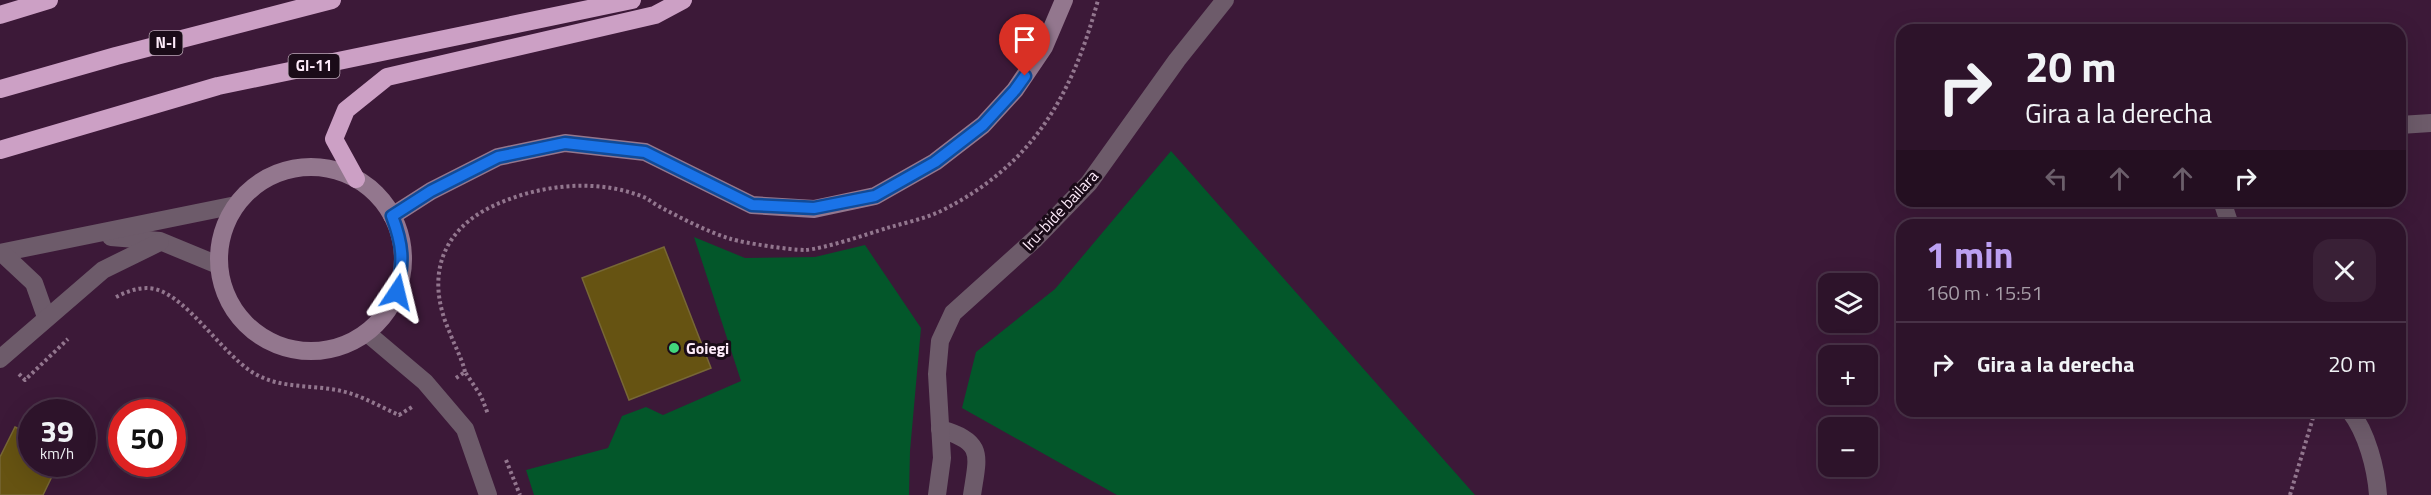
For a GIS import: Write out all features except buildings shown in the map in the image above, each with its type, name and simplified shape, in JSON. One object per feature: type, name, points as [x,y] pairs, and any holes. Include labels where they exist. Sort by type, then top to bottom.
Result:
[{"type":"highway","points":[[0,14],[35,0]]},
{"type":"highway","points":[[0,14],[49,0]]},
{"type":"highway","name":"N-I","points":[[0,89],[332,0]]},
{"type":"highway","name":"GI-11","points":[[0,150],[218,86],[632,0]]},
{"type":"highway","points":[[356,178],[334,139],[346,110],[387,77],[655,15],[683,0]]},
{"type":"main road","points":[[392,216],[431,191],[498,157],[565,143],[645,152],[752,205],[814,208],[875,196],[935,162],[983,125],[1015,90],[1038,56],[1065,0]]},
{"type":"main road","points":[[304,167],[331,169],[356,178],[377,194],[392,216],[401,240],[403,266],[397,292],[385,314],[367,333],[342,346],[314,352],[286,348],[260,336],[239,317],[225,293],[218,265],[222,233],[236,205],[254,185],[278,172],[304,167]]},
{"type":"street","name":"Iru-bide bailara","points":[[937,495],[942,458],[937,374],[939,341],[953,313],[1035,239],[1089,183],[1177,60],[1225,0]]},
{"type":"street","points":[[2406,125],[2431,123]]},
{"type":"street","points":[[1,253],[236,205]]},
{"type":"street","points":[[1,253],[113,237],[160,241],[218,265]]},
{"type":"street","points":[[1,358],[103,270],[160,241]]},
{"type":"street","points":[[1,253],[34,284],[46,317]]},
{"type":"street","points":[[367,333],[434,392],[465,429],[488,495]]},
{"type":"street","points":[[2355,417],[2370,453],[2378,495]]},
{"type":"street","points":[[940,429],[959,434],[973,444],[977,459],[972,495]]},
{"type":"path","points":[[491,422],[481,396],[465,372],[460,353],[449,332],[440,298],[439,274],[446,245],[461,225],[482,211],[524,193],[574,186],[600,186],[646,198],[731,239],[806,250],[872,233]]},
{"type":"path","points":[[107,301],[134,289],[156,289],[177,300],[233,359],[254,373],[276,384],[349,393],[399,416],[465,372]]},
{"type":"path","points":[[1,358],[26,380],[74,332]]},
{"type":"path","points":[[2290,495],[2314,417]]},
{"type":"path","points":[[504,453],[520,495]]},
{"type":"green space","points":[[1171,151],[1475,495],[1117,495],[962,408],[976,352],[1055,289]]},
{"type":"green space","points":[[694,237],[745,258],[815,257],[865,245],[921,328],[910,451],[909,495],[534,495],[526,470],[608,448],[622,416],[646,407],[663,415],[741,381]]},
{"type":"place","name":"Goiegi","points":[[674,348]]},
{"type":"route","points":[[397,292],[403,266],[401,240],[392,216],[431,191],[498,157],[565,143],[645,152],[752,205],[814,208],[875,196],[935,162],[983,125],[1025,76]]}]
